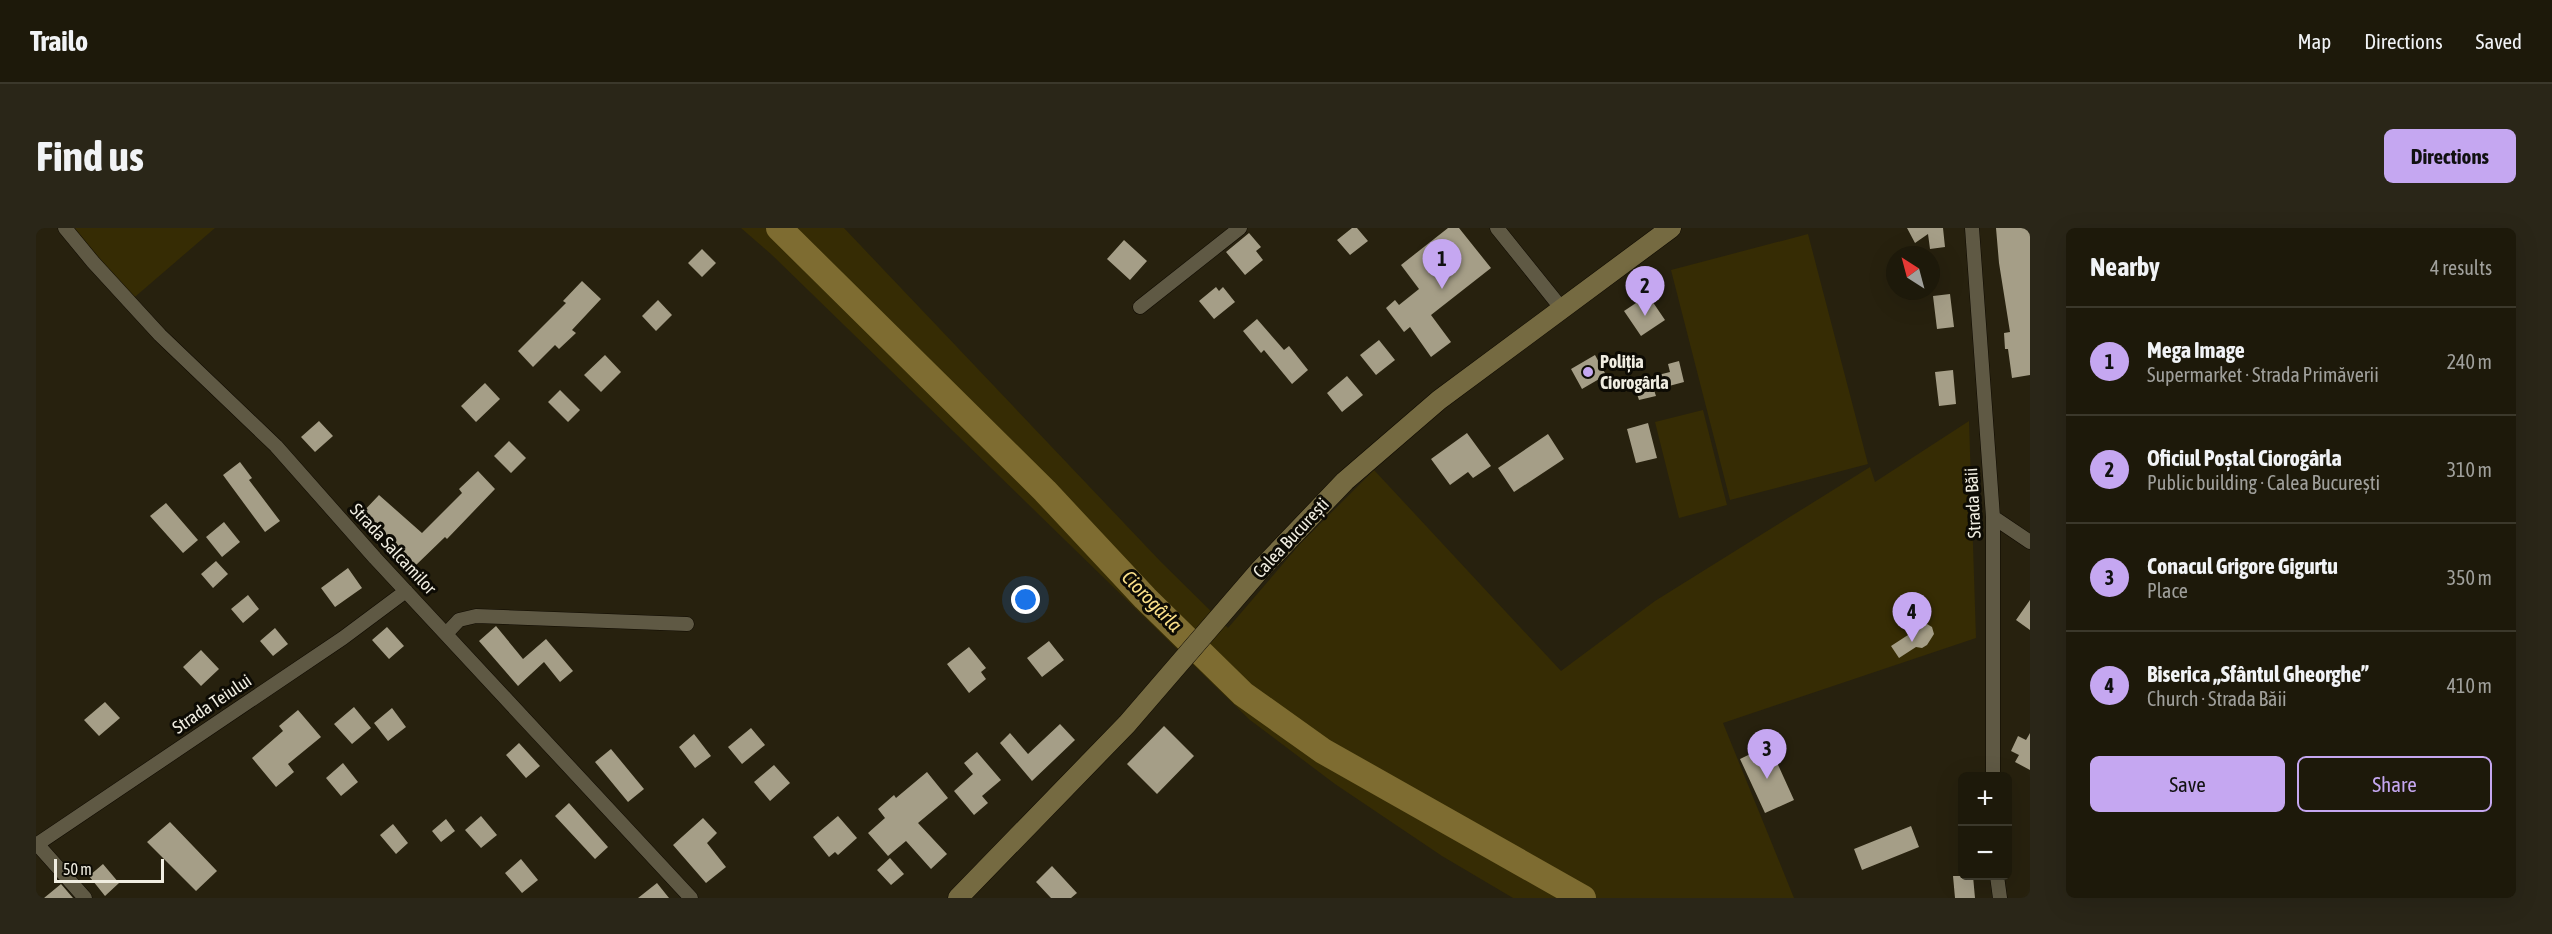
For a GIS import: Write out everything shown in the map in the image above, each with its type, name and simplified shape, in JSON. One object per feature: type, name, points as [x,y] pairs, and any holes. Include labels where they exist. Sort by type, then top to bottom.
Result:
[{"type":"main road","name":"Calea București","points":[[958,898],[1062,795],[1157,690],[1238,595],[1306,521],[1378,450],[1439,400],[1671,228]]},
{"type":"street","name":"Strada Salcamilor","points":[[65,228],[160,335],[276,446],[406,591],[691,898]]},
{"type":"street","points":[[1140,307],[1240,228]]},
{"type":"street","points":[[1497,228],[1562,309]]},
{"type":"street","name":"Strada Băii","points":[[1972,228],[1993,517],[1993,772]]},
{"type":"street","points":[[1993,517],[2028,538]]},
{"type":"street","name":"Strada Teiului","points":[[37,844],[343,638],[406,591]]},
{"type":"street","points":[[446,634],[459,620],[476,616],[687,624]]},
{"type":"street","points":[[37,844],[85,898]]},
{"type":"street","points":[[1998,880],[2000,898]]},
{"type":"shaded area","points":[[67,228],[215,228],[129,302]]},
{"type":"shaded area","points":[[741,228],[844,228],[1161,562],[1228,628],[1300,544],[1374,470],[1561,671],[1655,601],[1870,467],[1875,482],[1969,421],[1976,638],[1723,723],[1794,898],[1513,898],[1442,856],[1335,784],[1250,720],[772,255]]},
{"type":"shaded area","points":[[1808,234],[1868,464],[1730,500],[1671,270]]},
{"type":"shaded area","points":[[1703,410],[1727,505],[1679,518],[1655,422]]},
{"type":"building","points":[[1352,228],[1357,228],[1368,241],[1350,255],[1337,240]]},
{"type":"building","points":[[1448,228],[1459,228],[1491,268],[1431,315],[1451,342],[1431,357],[1410,327],[1404,332],[1386,308],[1395,300],[1399,305],[1419,289],[1401,265]]},
{"type":"building","points":[[1907,228],[1943,228],[1945,247],[1930,246],[1928,234],[1915,243]]},
{"type":"building","points":[[1996,228],[2030,228],[2030,375],[2012,378],[2008,349],[2005,349],[2004,333],[2010,332]]},
{"type":"building","points":[[1249,233],[1261,247],[1256,251],[1263,260],[1245,275],[1226,252]]},
{"type":"building","points":[[1124,240],[1147,261],[1130,280],[1107,259]]},
{"type":"building","points":[[702,249],[716,263],[702,277],[688,263]]},
{"type":"building","points":[[582,281],[601,299],[572,330],[576,333],[559,349],[555,345],[533,367],[518,351],[566,303],[563,301]]},
{"type":"building","points":[[1216,287],[1219,291],[1223,287],[1235,302],[1214,319],[1199,301]]},
{"type":"building","points":[[1950,294],[1954,327],[1937,329],[1933,300],[1940,300],[1940,295]]},
{"type":"building","points":[[1648,295],[1665,320],[1641,336],[1624,311]]},
{"type":"building","points":[[658,300],[672,315],[656,331],[642,316]]},
{"type":"building","points":[[1257,319],[1284,350],[1289,346],[1308,370],[1292,384],[1264,350],[1261,353],[1243,331]]},
{"type":"building","points":[[1379,340],[1395,360],[1376,375],[1360,355]]},
{"type":"building","points":[[605,355],[621,372],[601,392],[584,375]]},
{"type":"building","name":"Poliția Ciorogârla","points":[[1595,355],[1606,375],[1582,389],[1571,369]]},
{"type":"building","points":[[1679,361],[1684,382],[1654,390],[1656,396],[1639,400],[1634,385],[1647,382],[1646,378],[1670,372],[1668,364]]},
{"type":"building","points":[[1953,370],[1956,404],[1939,406],[1935,372]]},
{"type":"building","points":[[1347,376],[1363,395],[1342,412],[1327,393]]},
{"type":"building","points":[[485,383],[500,399],[476,422],[461,406]]},
{"type":"building","points":[[560,390],[580,410],[568,422],[548,402]]},
{"type":"building","points":[[319,421],[333,436],[315,452],[301,437]]},
{"type":"building","points":[[1648,423],[1657,458],[1636,463],[1627,429]]},
{"type":"building","points":[[1467,433],[1491,466],[1473,478],[1468,472],[1450,485],[1431,459]]},
{"type":"building","points":[[1548,434],[1564,459],[1514,492],[1498,468]]},
{"type":"building","points":[[509,441],[526,458],[511,473],[494,456]]},
{"type":"building","points":[[240,462],[252,478],[249,480],[280,521],[265,532],[223,475]]},
{"type":"building","points":[[478,471],[495,489],[447,539],[445,537],[415,566],[361,514],[379,495],[422,533],[462,493],[459,489]]},
{"type":"building","points":[[166,503],[198,540],[183,553],[150,516]]},
{"type":"building","points":[[224,522],[240,542],[222,557],[206,537]]},
{"type":"building","points":[[216,561],[228,574],[213,588],[201,574]]},
{"type":"building","points":[[348,568],[362,588],[335,607],[321,588]]},
{"type":"building","points":[[248,595],[259,609],[243,623],[231,609]]},
{"type":"building","points":[[2030,600],[2030,630],[2016,620]]},
{"type":"building","points":[[1927,624],[1932,627],[1934,634],[1927,645],[1922,648],[1916,647],[1899,658],[1891,646],[1908,635],[1909,629]]},
{"type":"building","points":[[496,626],[523,659],[546,639],[573,671],[560,682],[544,662],[518,686],[479,641]]},
{"type":"building","points":[[387,627],[404,646],[389,659],[372,640]]},
{"type":"building","points":[[275,628],[288,644],[273,656],[260,641]]},
{"type":"building","points":[[1049,641],[1064,660],[1042,677],[1027,658]]},
{"type":"building","points":[[969,647],[986,668],[981,672],[986,679],[969,693],[947,664]]},
{"type":"building","points":[[201,650],[219,669],[201,686],[183,667]]},
{"type":"building","points":[[105,702],[120,718],[99,736],[84,720]]},
{"type":"building","points":[[354,707],[371,728],[352,744],[334,724]]},
{"type":"building","points":[[392,708],[406,727],[388,741],[374,723]]},
{"type":"building","points":[[298,710],[321,737],[288,764],[294,772],[276,787],[252,758],[283,731],[279,726]]},
{"type":"building","points":[[1060,724],[1075,740],[1032,781],[1000,743],[1010,733],[1028,754]]},
{"type":"building","points":[[1164,726],[1194,756],[1157,794],[1127,764]]},
{"type":"building","points":[[751,728],[765,745],[742,764],[728,747]]},
{"type":"building","points":[[2030,733],[2030,770],[2015,762],[2019,755],[2011,751],[2018,736],[2026,740]]},
{"type":"building","points":[[694,734],[711,756],[695,768],[679,747]]},
{"type":"building","points":[[519,743],[540,766],[526,778],[506,755]]},
{"type":"building","points":[[1769,745],[1794,800],[1765,813],[1740,759]]},
{"type":"building","points":[[611,749],[644,789],[628,802],[595,762]]},
{"type":"building","points":[[977,752],[1001,780],[982,796],[988,803],[974,815],[954,791],[973,774],[964,763]]},
{"type":"building","points":[[343,763],[358,782],[341,796],[326,778]]},
{"type":"building","points":[[774,765],[790,783],[770,801],[754,782]]},
{"type":"building","points":[[927,772],[948,798],[918,823],[947,854],[931,869],[906,841],[888,856],[868,833],[885,818],[878,809],[894,795],[896,798]]},
{"type":"building","points":[[569,803],[608,847],[595,859],[555,816]]},
{"type":"building","points":[[481,816],[497,835],[481,848],[465,830]]},
{"type":"building","points":[[838,816],[857,838],[838,855],[835,852],[829,857],[813,837]]},
{"type":"building","points":[[703,818],[717,833],[707,843],[726,867],[706,883],[673,845]]},
{"type":"building","points":[[446,819],[455,831],[441,842],[432,831]]},
{"type":"building","points":[[170,822],[217,871],[196,891],[147,842]]},
{"type":"building","points":[[393,824],[408,843],[396,854],[380,835]]},
{"type":"building","points":[[1911,826],[1919,847],[1862,870],[1854,849]]},
{"type":"building","points":[[890,858],[904,874],[891,885],[877,870]]},
{"type":"building","points":[[521,859],[538,880],[522,893],[505,873]]},
{"type":"building","points":[[103,864],[119,883],[105,896],[89,876]]},
{"type":"building","points":[[1052,866],[1077,893],[1071,898],[1051,898],[1036,882]]},
{"type":"building","points":[[1953,876],[1958,876],[1958,880],[1973,880],[1975,898],[1955,898]]},
{"type":"building","points":[[657,883],[669,898],[638,898]]},
{"type":"building","points":[[61,884],[73,898],[44,898]]},
{"type":"waterway","name":"Ciorogârla","points":[[779,228],[1045,491],[1145,598],[1243,694],[1323,751],[1583,898]]},
{"type":"place","name":"Mega Image","points":[[1442,289]]},
{"type":"place","name":"Oficiul Poștal Ciorogârla","points":[[1645,316]]},
{"type":"place","name":"Poliția Ciorogârla","points":[[1588,372]]},
{"type":"place","name":"Biserica „Sfântul Gheorghe”","points":[[1912,642]]},
{"type":"place","name":"Conacul Grigore Gigurtu","points":[[1767,779]]}]
